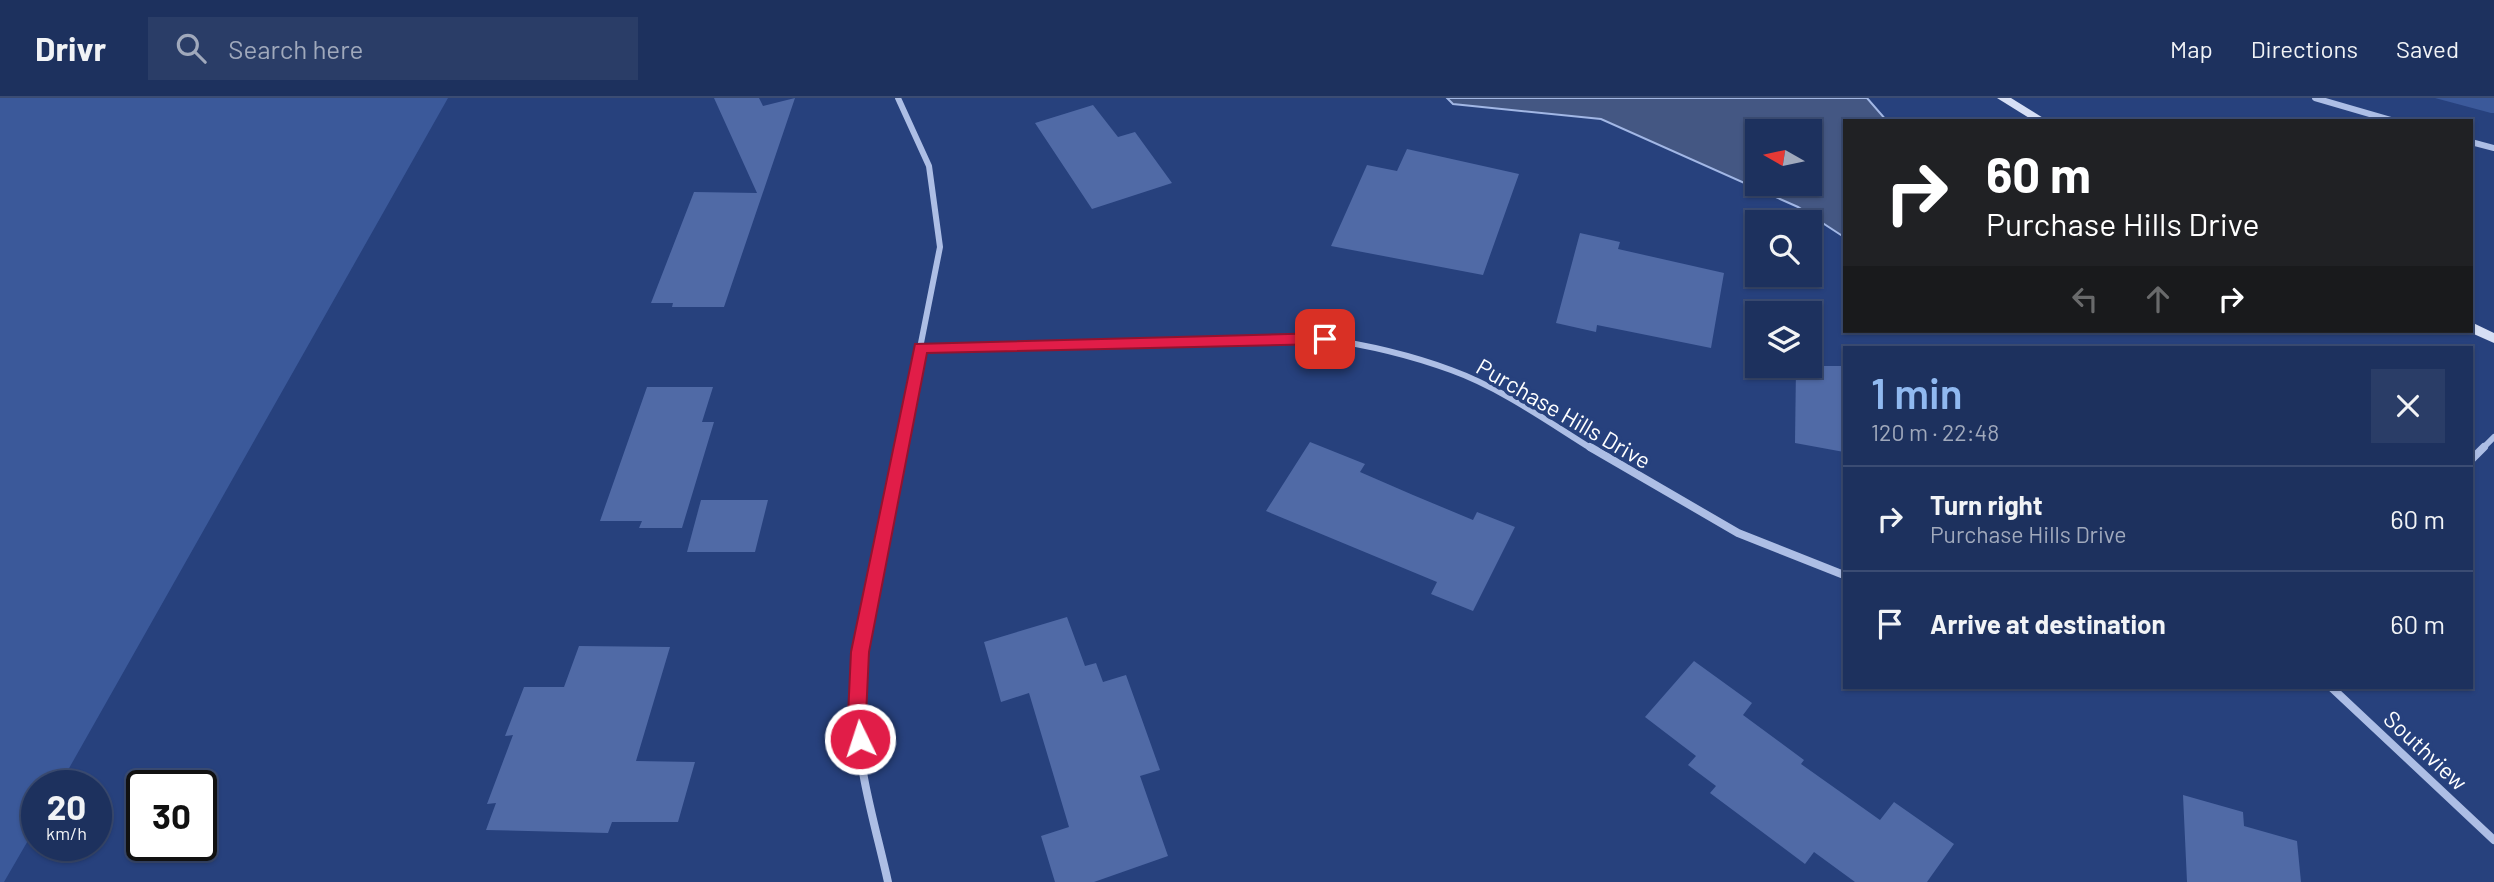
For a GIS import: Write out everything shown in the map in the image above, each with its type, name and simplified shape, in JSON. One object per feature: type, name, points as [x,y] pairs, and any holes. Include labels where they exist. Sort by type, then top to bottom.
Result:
[{"type":"main road","points":[[2003,98],[2040,119]]},
{"type":"main road","points":[[2473,328],[2494,338]]},
{"type":"street","points":[[888,882],[866,786],[857,716],[860,652],[940,247],[929,166],[898,98]]},
{"type":"street","points":[[2315,98],[2387,119]]},
{"type":"street","points":[[2473,143],[2494,148]]},
{"type":"street","name":"Purchase Hills Drive","points":[[921,348],[1325,339],[1372,346],[1452,370],[1500,393],[1616,464],[1738,533],[1843,575]]},
{"type":"street","points":[[2473,458],[2494,437]]},
{"type":"street","name":"Southview","points":[[2333,689],[2494,840]]},
{"type":"shaded area","points":[[0,98],[448,98],[68,770],[21,770],[21,853],[4,882],[0,882]]},
{"type":"shaded area","points":[[1447,98],[1867,98],[1885,119],[1843,119],[1843,236],[1822,223],[1822,210],[1803,210],[1773,196],[1822,196],[1822,119],[1745,119],[1745,183],[1601,119],[1453,104]]},
{"type":"shaded area","points":[[2435,98],[2494,98],[2494,113],[2491,113]]},
{"type":"building","points":[[714,98],[759,98],[763,106],[795,98],[724,307],[672,307],[673,303],[651,303],[694,192],[757,193]]},
{"type":"building","points":[[1093,105],[1118,137],[1135,132],[1172,183],[1092,209],[1035,123]]},
{"type":"building","points":[[1407,149],[1519,174],[1483,275],[1331,246],[1367,165],[1397,171]]},
{"type":"building","points":[[1580,233],[1620,242],[1618,249],[1724,273],[1711,348],[1597,325],[1596,332],[1556,323]]},
{"type":"building","points":[[1822,366],[1843,366],[1843,452],[1795,443],[1796,378],[1822,378]]},
{"type":"building","points":[[647,387],[713,387],[702,422],[714,422],[682,528],[639,528],[642,521],[600,521]]},
{"type":"building","points":[[1310,442],[1365,464],[1360,472],[1473,520],[1477,512],[1515,527],[1473,611],[1431,594],[1437,582],[1266,511]]},
{"type":"building","points":[[701,500],[768,500],[755,552],[687,552]]},
{"type":"building","points":[[1067,617],[1085,666],[1096,663],[1103,682],[1126,675],[1160,770],[1140,776],[1168,856],[1094,882],[1055,882],[1041,836],[1069,827],[1029,693],[1001,702],[984,642]]},
{"type":"building","points":[[579,646],[670,647],[636,761],[695,762],[678,822],[612,822],[608,833],[486,830],[496,803],[487,804],[513,735],[505,736],[524,687],[564,687]]},
{"type":"building","points":[[1694,661],[1752,703],[1743,715],[1804,760],[1801,764],[1880,820],[1894,802],[1954,844],[1927,882],[1855,882],[1814,852],[1805,864],[1710,793],[1716,786],[1688,765],[1696,756],[1645,717]]},
{"type":"building","points":[[2183,795],[2243,812],[2244,826],[2297,841],[2301,882],[2187,882]]},
{"type":"route","points":[[860,739],[857,716],[860,652],[921,348],[1325,339]]}]
